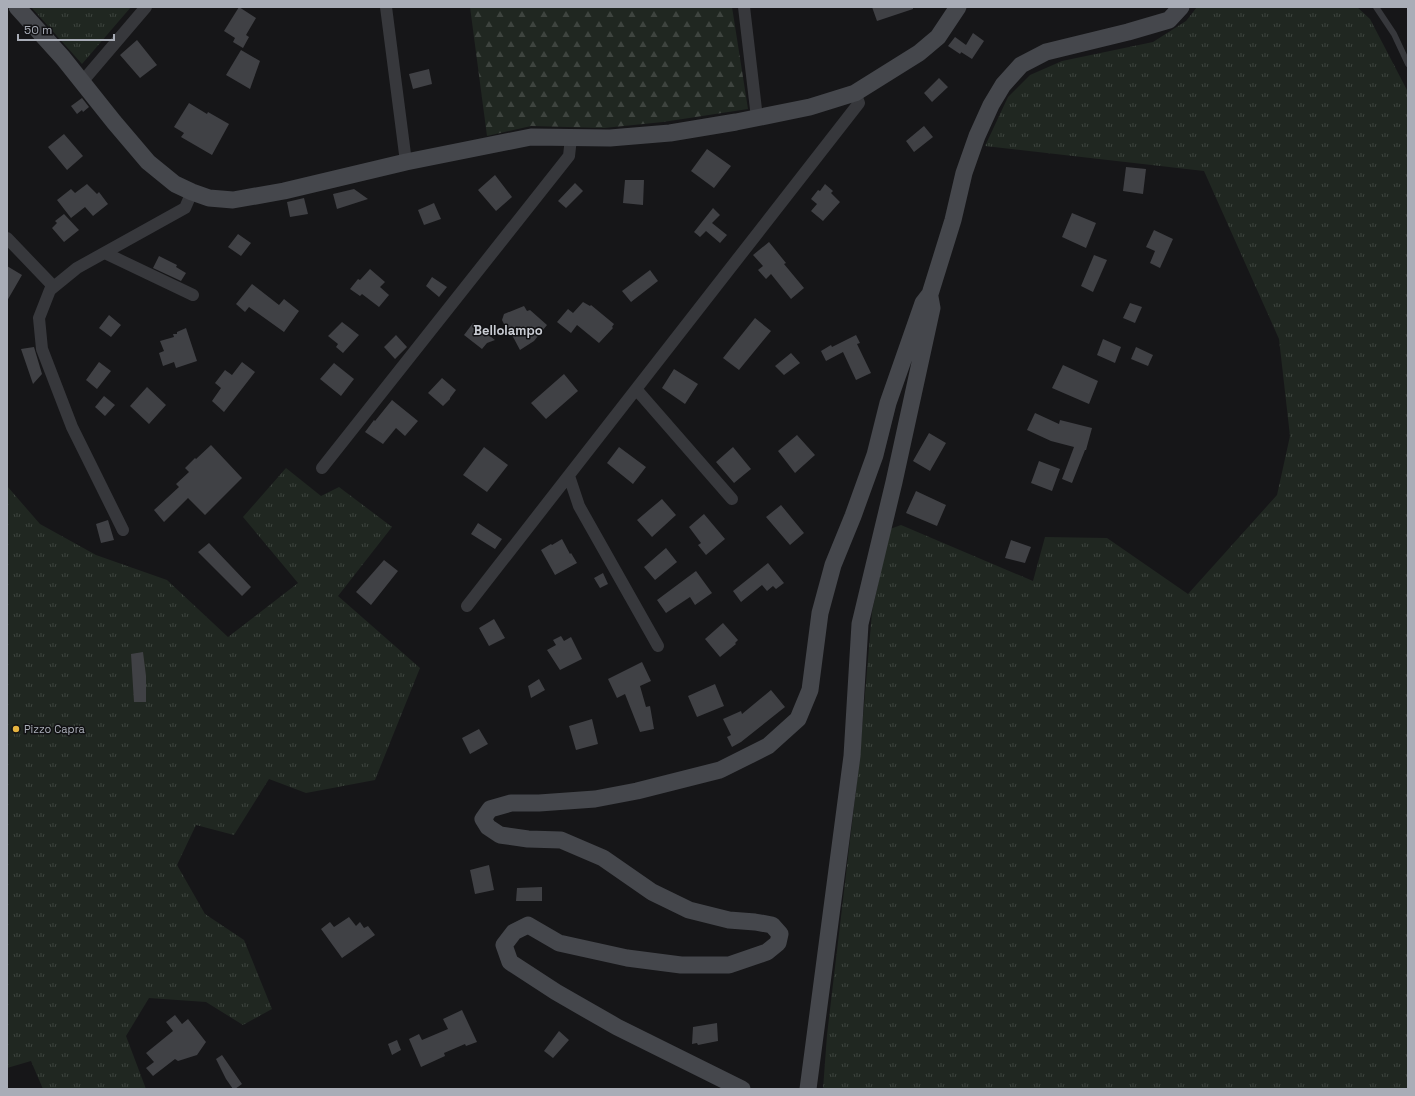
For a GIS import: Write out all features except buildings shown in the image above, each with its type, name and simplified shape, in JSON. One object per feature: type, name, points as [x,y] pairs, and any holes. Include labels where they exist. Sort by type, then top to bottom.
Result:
[{"type":"main road","points":[[17,7],[64,58],[114,122],[148,162],[175,184],[192,192],[209,198],[233,200],[284,191],[406,162],[531,137],[610,138],[670,132],[757,118],[810,107],[855,93],[919,52],[938,37],[958,7]]},
{"type":"main road","points":[[742,1089],[617,1027],[556,992],[510,962],[504,945],[514,932],[528,925],[558,944],[627,958],[681,965],[729,965],[767,952],[778,942],[780,934],[772,925],[730,920],[689,910],[652,892],[603,858],[561,840],[528,839],[500,835],[488,827],[483,819],[490,808],[511,803],[539,803],[595,799],[637,791],[720,770],[768,746],[798,719],[810,690],[820,613],[832,565],[853,516],[875,455],[888,403],[923,303],[930,294],[953,220],[964,173],[977,136],[988,111],[1003,85],[1021,64],[1046,52],[1128,32],[1169,20],[1182,7]]},
{"type":"main road","points":[[808,1089],[852,756],[860,624],[931,316],[932,308],[930,294]]},
{"type":"street","points":[[82,82],[146,7]]},
{"type":"street","points":[[386,7],[406,162]]},
{"type":"street","points":[[744,7],[757,118]]},
{"type":"street","points":[[467,606],[859,103],[855,93]]},
{"type":"street","points":[[322,468],[569,156],[571,138]]},
{"type":"street","points":[[123,530],[72,427],[42,350],[39,318],[50,290],[77,268],[185,208],[192,192]]},
{"type":"street","points":[[7,238],[54,287]]},
{"type":"street","points":[[105,252],[192,295]]},
{"type":"street","points":[[636,389],[732,499]]},
{"type":"street","points":[[569,476],[579,506],[658,646]]},
{"type":"lane","points":[[1376,7],[1394,34],[1408,64]]},
{"type":"green space","points":[[31,7],[131,7],[82,64]]},
{"type":"green space","points":[[470,7],[732,7],[748,109],[663,122],[604,128],[531,126],[487,136]]},
{"type":"green space","points":[[1197,7],[1357,7],[1370,19],[1408,92],[1408,1089],[823,1089],[827,1035],[859,764],[872,612],[890,529],[901,525],[1033,581],[1045,537],[1107,538],[1188,594],[1277,495],[1290,436],[1279,339],[1204,171],[985,146],[1008,97],[1030,75],[1062,61],[1153,42],[1186,21]]},
{"type":"green space","points":[[286,468],[321,496],[339,487],[392,527],[338,596],[420,668],[375,780],[306,793],[269,779],[234,835],[196,825],[177,865],[205,914],[244,940],[272,1009],[243,1025],[206,1002],[149,998],[126,1036],[146,1089],[43,1089],[31,1061],[7,1068],[7,486],[40,524],[96,555],[167,580],[228,637],[298,583],[243,517]]},
{"type":"place","name":"Pizzo Capra","points":[[16,729]]},
{"type":"district","name":"Bellolampo","points":[[508,330]]}]
